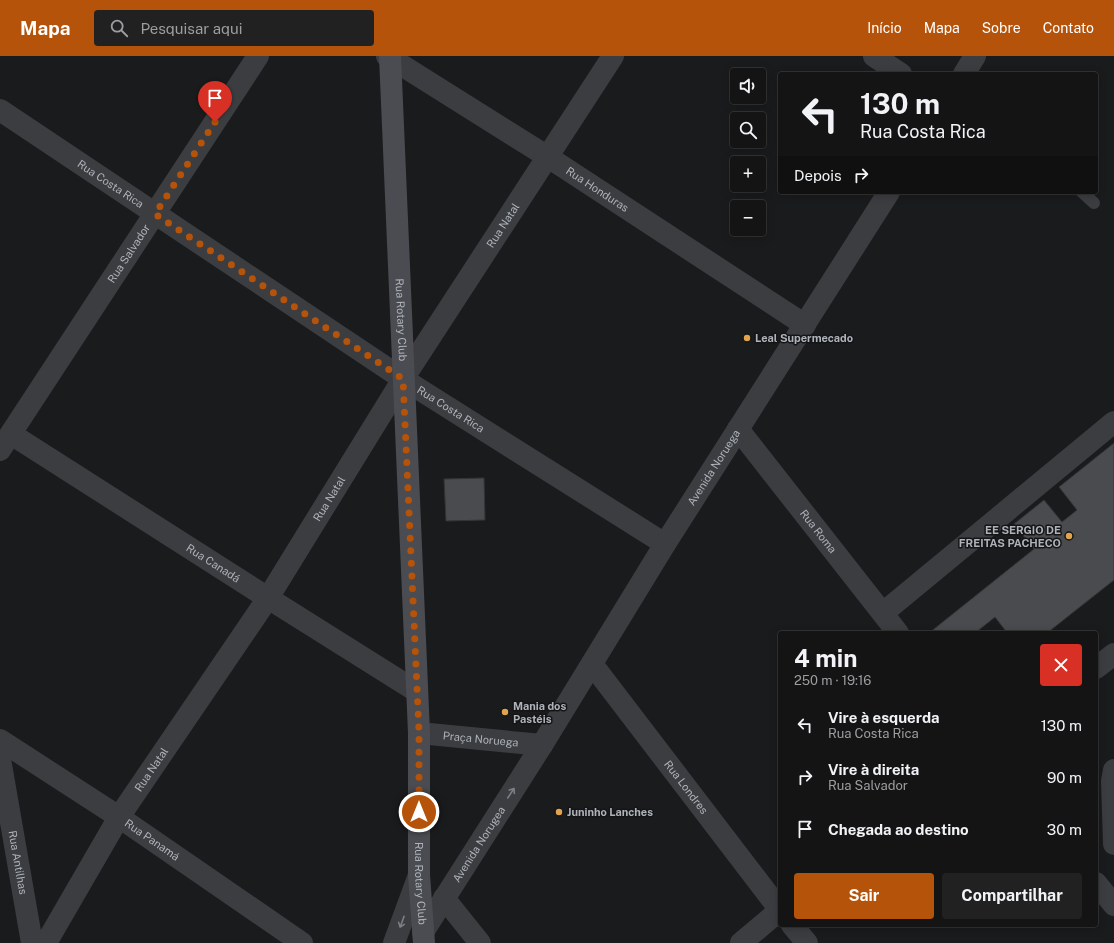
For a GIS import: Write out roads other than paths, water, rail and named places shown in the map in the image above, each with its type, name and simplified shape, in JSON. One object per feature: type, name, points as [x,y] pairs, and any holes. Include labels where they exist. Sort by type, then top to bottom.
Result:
[{"type":"main road","name":"Rua Rotary Club","points":[[389,56],[419,732],[420,940]]},
{"type":"street","name":"Rua Salvador","points":[[5,442],[258,56]]},
{"type":"street","name":"Rua Honduras","points":[[389,56],[548,157],[805,325]]},
{"type":"street","name":"Rua Natal","points":[[46,943],[119,817],[268,598],[403,379],[613,56]]},
{"type":"street","points":[[874,56],[898,72]]},
{"type":"street","points":[[965,72],[975,56]]},
{"type":"street","name":"Rua Costa Rica","points":[[0,110],[403,379],[665,544]]},
{"type":"street","name":"Avenida Noruega","points":[[542,745],[665,544],[888,194]]},
{"type":"street","points":[[883,613],[1114,422]]},
{"type":"street","name":"Rua Roma","points":[[738,429],[896,631]]},
{"type":"street","name":"Rua Canadá","points":[[5,442],[268,598],[416,691]]},
{"type":"street","points":[[1098,666],[1114,654]]},
{"type":"street","name":"Rua Londres","points":[[592,664],[778,907]]},
{"type":"street","name":"Praça Noruega","points":[[419,732],[542,745]]},
{"type":"street","name":"Rua Panamá","points":[[0,740],[119,817],[302,943]]},
{"type":"street","name":"Avenida Norugea","points":[[420,940],[444,898],[542,745]]},
{"type":"street","name":"Rua Antilhas","points":[[0,759],[3,793],[32,943]]},
{"type":"street","points":[[1114,770],[1112,781],[1114,844]]},
{"type":"street","points":[[394,943],[419,875]]},
{"type":"street","points":[[1098,885],[1114,905]]},
{"type":"street","points":[[444,898],[480,943]]},
{"type":"street","points":[[741,943],[778,912]]},
{"type":"street","points":[[794,927],[807,943]]},
{"type":"lane","points":[[1084,194],[1094,202]]},
{"type":"place","name":"Leal Supermecado","points":[[747,338]]},
{"type":"place","name":"EE SERGIO DE FREITAS PACHECO","points":[[1069,536]]},
{"type":"place","name":"Mania dos Pastéis","points":[[505,712]]},
{"type":"place","name":"Juninho Lanches","points":[[559,812]]}]
